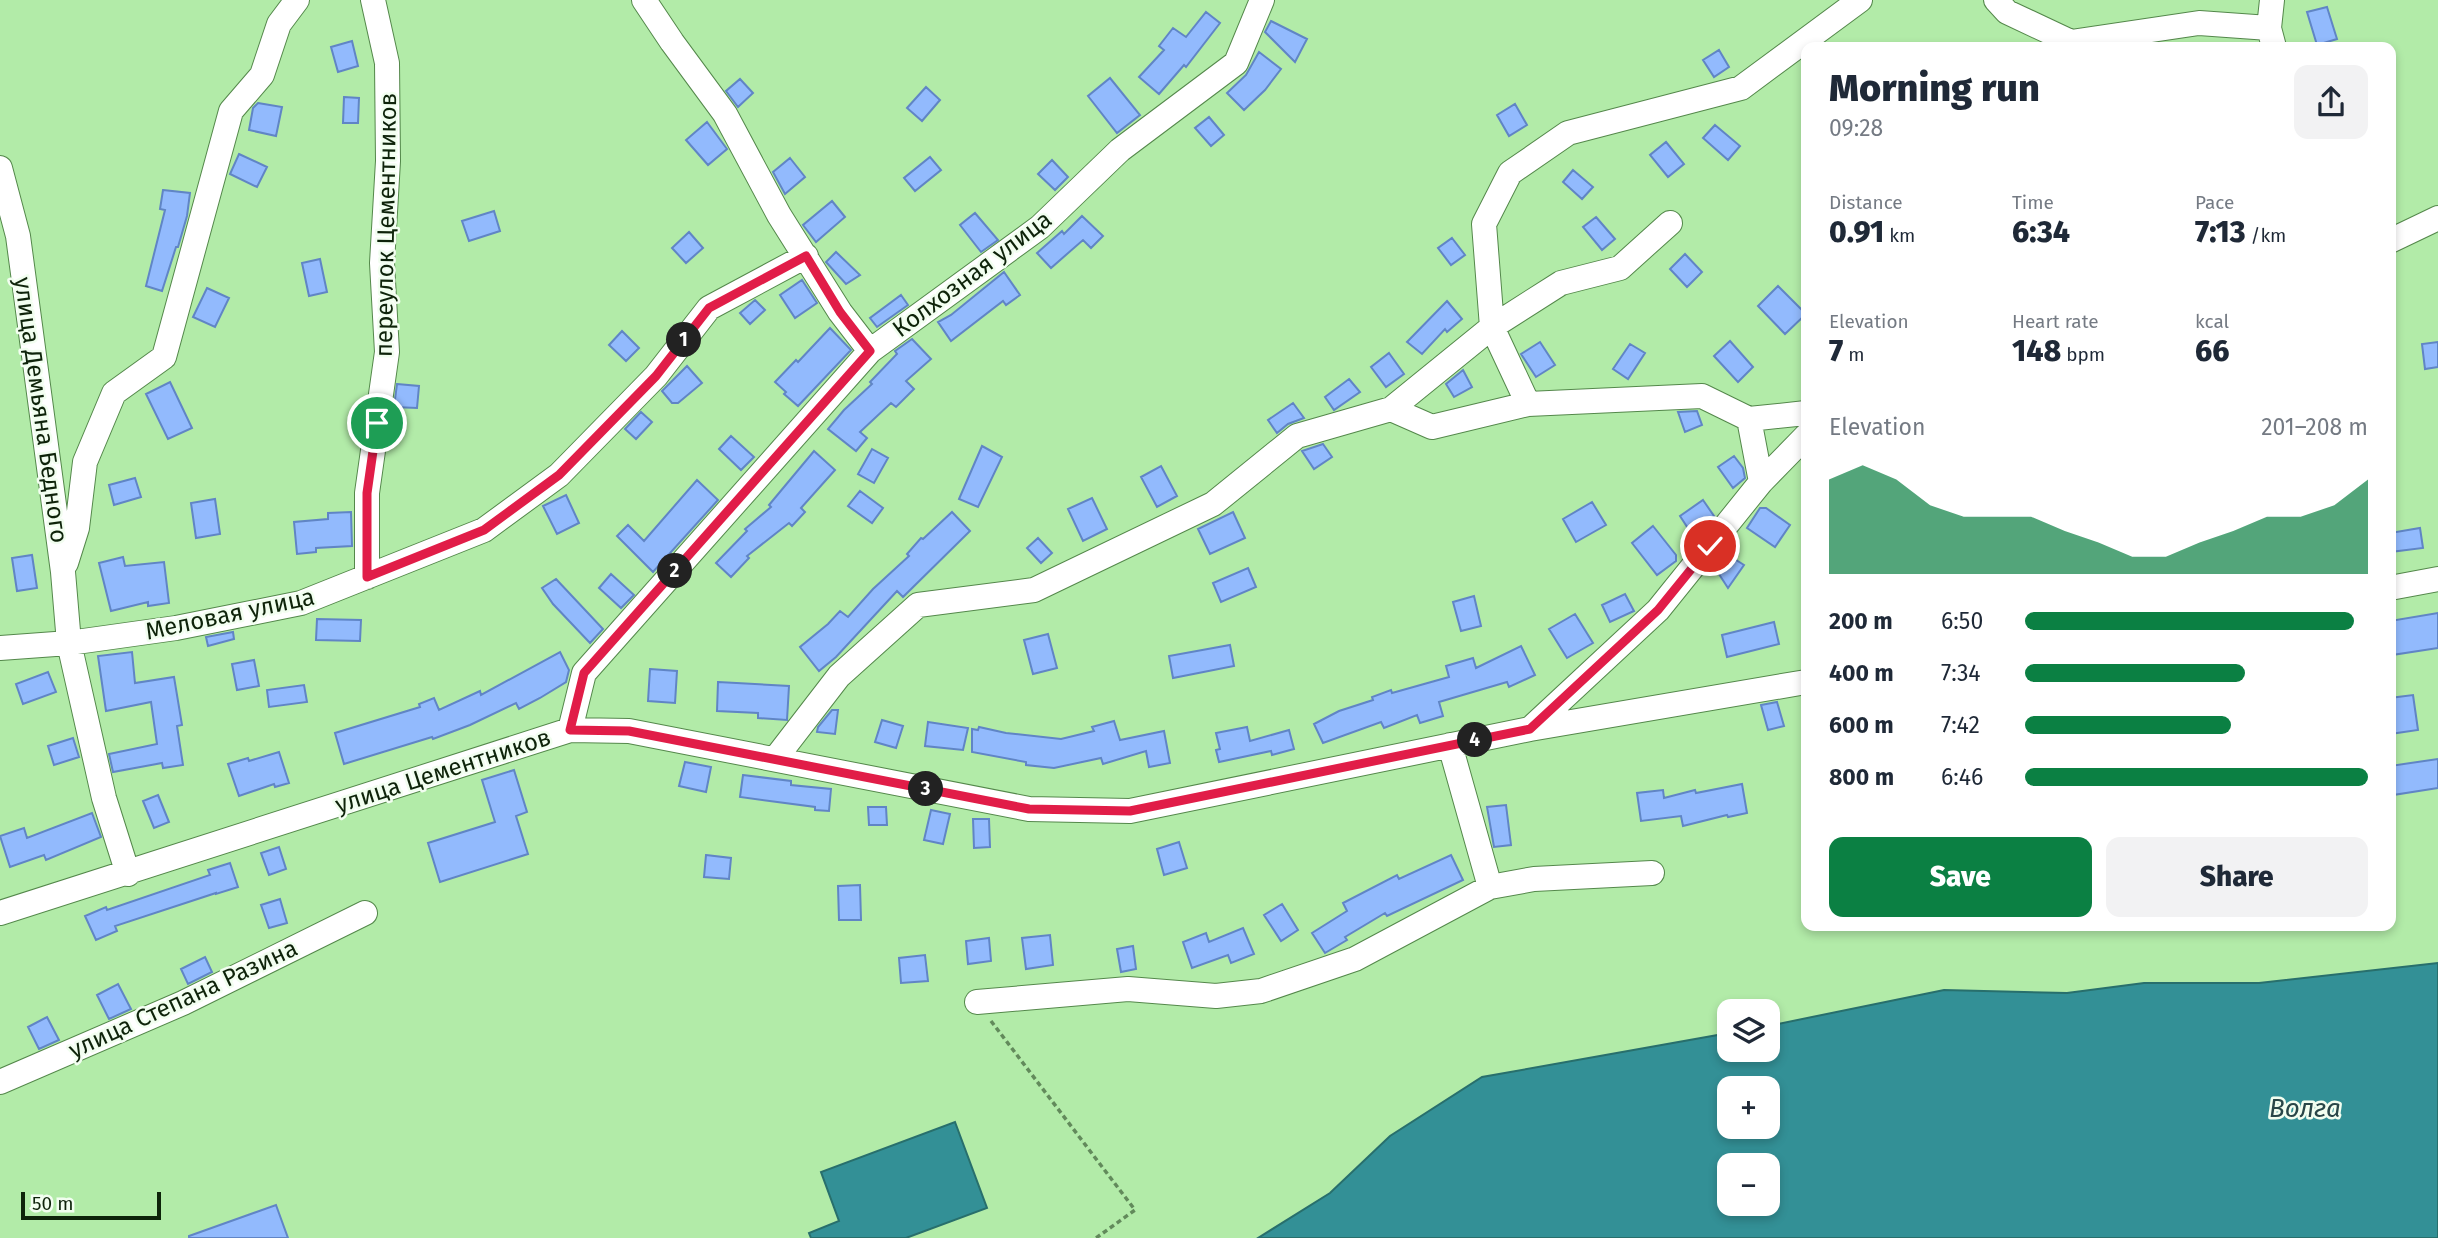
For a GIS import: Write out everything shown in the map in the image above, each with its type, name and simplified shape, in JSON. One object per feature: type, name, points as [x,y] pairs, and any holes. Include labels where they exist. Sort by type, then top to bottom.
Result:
[{"type":"street","name":"улица Демьяна Бедного","points":[[63,572],[77,528],[85,462],[114,393],[164,357],[230,111],[262,75],[279,24],[297,0]]},
{"type":"street","name":"переулок Цементников","points":[[367,577],[367,493],[387,352],[383,263],[388,160],[387,63],[373,0]]},
{"type":"street","points":[[644,0],[725,114],[779,215],[840,312],[870,351]]},
{"type":"street","name":"Колхозная улица","points":[[570,730],[584,673],[870,351],[1040,227],[1119,150],[1236,63],[1262,0]]},
{"type":"street","points":[[1803,42],[1860,0]]},
{"type":"street","points":[[1996,0],[2007,12],[2071,42],[2199,23],[2272,38],[2272,0]]},
{"type":"street","points":[[1528,404],[1492,327],[1484,224],[1510,173],[1567,133],[1741,88],[1801,44]]},
{"type":"street","name":"улица Демьяна Бедного","points":[[0,168],[18,236],[63,572],[69,643],[104,798],[128,874]]},
{"type":"street","points":[[2396,238],[2438,218]]},
{"type":"street","points":[[775,759],[839,676],[918,605],[1034,590],[1213,504],[1297,436],[1391,409],[1492,327],[1561,283],[1620,268],[1670,223]]},
{"type":"street","name":"Меловая улица","points":[[0,648],[69,643],[176,628],[301,603],[484,530],[559,475],[656,376],[709,308],[806,256]]},
{"type":"street","points":[[1391,409],[1432,427],[1528,404],[1702,396],[1749,419],[1801,414]]},
{"type":"street","points":[[1749,419],[1761,482]]},
{"type":"street","points":[[1530,729],[1658,610],[1761,482],[1801,441]]},
{"type":"street","points":[[2396,586],[2438,579]]},
{"type":"street","name":"улица Цементников","points":[[0,913],[570,730],[629,731],[1029,809],[1130,811],[1530,729],[1801,683]]},
{"type":"street","points":[[1450,745],[1490,887]]},
{"type":"street","points":[[977,1002],[1128,989],[1216,996],[1261,991],[1355,959],[1490,887],[1534,879],[1652,873]]},
{"type":"street","name":"улица Степана Разина","points":[[0,1082],[183,1003],[365,913]]},
{"type":"path","points":[[977,1002],[1135,1210],[1096,1238]]},
{"type":"water","name":"Волга","points":[[2438,963],[2438,1238],[1258,1238],[1330,1193],[1390,1136],[1482,1077],[1717,1035],[1717,1062],[1780,1062],[1780,1024],[1944,990],[2067,993],[2144,983],[2259,983]]},
{"type":"water","points":[[955,1122],[987,1208],[906,1238],[811,1238],[809,1233],[839,1221],[821,1172]]},
{"type":"building","points":[[2327,7],[2337,39],[2316,42],[2307,12]]},
{"type":"building","points":[[1206,12],[1220,23],[1186,67],[1184,65],[1159,94],[1139,77],[1164,50],[1159,46],[1173,28],[1186,37]]},
{"type":"building","points":[[1271,21],[1307,39],[1295,62],[1265,32]]},
{"type":"building","points":[[352,41],[358,66],[338,72],[331,47]]},
{"type":"building","points":[[1719,50],[1729,67],[1714,77],[1703,60]]},
{"type":"building","points":[[1259,52],[1281,69],[1265,90],[1244,110],[1227,93],[1246,75]]},
{"type":"building","points":[[1110,78],[1140,115],[1117,133],[1088,96]]},
{"type":"building","points":[[740,79],[753,93],[738,107],[726,91]]},
{"type":"building","points":[[926,87],[940,100],[922,121],[907,108]]},
{"type":"building","points":[[344,97],[359,98],[358,123],[343,123]]},
{"type":"building","points":[[258,103],[282,107],[276,136],[249,130],[253,108]]},
{"type":"building","points":[[1515,104],[1527,125],[1509,136],[1497,115]]},
{"type":"building","points":[[1209,117],[1224,135],[1211,146],[1195,128]]},
{"type":"building","points":[[707,122],[727,149],[708,165],[686,140]]},
{"type":"building","points":[[1715,125],[1740,146],[1728,160],[1703,138]]},
{"type":"building","points":[[1666,142],[1684,164],[1668,177],[1650,155]]},
{"type":"building","points":[[239,154],[267,167],[257,187],[230,174]]},
{"type":"building","points":[[930,157],[941,170],[915,191],[904,178]]},
{"type":"building","points":[[790,158],[805,177],[785,194],[773,172]]},
{"type":"building","points":[[1052,160],[1068,177],[1055,190],[1038,174]]},
{"type":"building","points":[[1573,170],[1593,187],[1582,199],[1563,182]]},
{"type":"building","points":[[163,190],[190,193],[187,216],[162,291],[146,286],[165,210],[160,209]]},
{"type":"building","points":[[832,201],[845,217],[816,242],[803,225]]},
{"type":"building","points":[[494,211],[500,231],[469,241],[462,221]]},
{"type":"building","points":[[975,213],[998,240],[981,252],[960,225]]},
{"type":"building","points":[[1082,216],[1103,236],[1091,248],[1083,240],[1051,268],[1037,253],[1062,231],[1064,234]]},
{"type":"building","points":[[1596,217],[1615,239],[1602,250],[1583,227]]},
{"type":"building","points":[[689,232],[703,248],[686,263],[672,248]]},
{"type":"building","points":[[1452,238],[1465,255],[1451,265],[1438,248]]},
{"type":"building","points":[[836,252],[860,275],[846,284],[826,262]]},
{"type":"building","points":[[1685,254],[1702,272],[1687,287],[1670,269]]},
{"type":"building","points":[[320,259],[327,292],[309,296],[302,263]]},
{"type":"building","points":[[1004,272],[1020,295],[1006,305],[1003,301],[951,341],[938,322],[951,315]]},
{"type":"building","points":[[802,280],[817,303],[795,318],[780,295]]},
{"type":"building","points":[[1778,286],[1801,309],[1801,319],[1785,334],[1758,306]]},
{"type":"building","points":[[207,288],[229,298],[215,327],[193,317]]},
{"type":"building","points":[[901,295],[908,305],[877,327],[870,318]]},
{"type":"building","points":[[755,300],[765,310],[750,324],[740,313]]},
{"type":"building","points":[[1447,301],[1462,319],[1447,332],[1445,329],[1422,354],[1407,342]]},
{"type":"building","points":[[830,328],[851,350],[798,406],[775,382]]},
{"type":"building","points":[[622,331],[639,348],[626,361],[609,345]]},
{"type":"building","points":[[912,339],[931,359],[906,381],[914,389],[896,407],[891,403],[860,432],[867,438],[856,451],[828,429],[872,384],[870,382],[897,354],[895,351]]},
{"type":"building","points":[[1730,341],[1753,367],[1738,382],[1714,356]]},
{"type":"building","points":[[1540,342],[1555,365],[1536,377],[1521,354]]},
{"type":"building","points":[[2438,342],[2438,367],[2425,369],[2422,344]]},
{"type":"building","points":[[1630,344],[1645,353],[1628,379],[1613,369]]},
{"type":"building","points":[[1389,353],[1404,374],[1386,387],[1371,367]]},
{"type":"building","points":[[687,366],[702,383],[678,403],[672,403],[662,391]]},
{"type":"building","points":[[1463,370],[1472,387],[1454,397],[1446,384]]},
{"type":"building","points":[[1349,379],[1360,392],[1334,410],[1325,397]]},
{"type":"building","points":[[170,382],[192,428],[168,439],[146,394]]},
{"type":"building","points":[[397,384],[419,386],[417,408],[394,407]]},
{"type":"building","points":[[1293,403],[1304,418],[1288,424],[1277,433],[1268,420]]},
{"type":"building","points":[[1697,411],[1702,425],[1685,432],[1678,412]]},
{"type":"building","points":[[641,412],[652,422],[636,439],[625,429]]},
{"type":"building","points":[[731,436],[754,457],[741,470],[719,449]]},
{"type":"building","points":[[1323,444],[1332,457],[1314,469],[1302,451]]},
{"type":"building","points":[[982,446],[1002,457],[978,507],[959,499]]},
{"type":"building","points":[[872,449],[888,458],[874,483],[858,474]]},
{"type":"building","points":[[814,451],[835,470],[801,508],[805,512],[792,526],[789,523],[747,556],[749,558],[731,577],[716,563],[747,531],[745,529],[771,507],[769,505]]},
{"type":"building","points":[[1734,456],[1743,468],[1745,478],[1733,488],[1718,467]]},
{"type":"building","points":[[1161,466],[1177,496],[1157,507],[1141,477]]},
{"type":"building","points":[[135,478],[141,497],[114,505],[109,485]]},
{"type":"building","points":[[697,480],[718,500],[653,572],[617,536],[628,525],[644,541]]},
{"type":"building","points":[[860,491],[883,508],[872,523],[848,506]]},
{"type":"building","points":[[566,495],[579,523],[557,534],[543,506]]},
{"type":"building","points":[[1092,498],[1107,529],[1083,541],[1068,509]]},
{"type":"building","points":[[215,499],[220,534],[196,538],[191,503]]},
{"type":"building","points":[[1703,500],[1714,516],[1693,536],[1680,516]]},
{"type":"building","points":[[1592,502],[1606,525],[1576,542],[1563,519]]},
{"type":"building","points":[[1760,508],[1766,508],[1790,525],[1775,547],[1747,528]]},
{"type":"building","points":[[351,512],[352,546],[316,548],[316,552],[297,554],[294,522],[328,519],[328,513]]},
{"type":"building","points":[[952,512],[970,531],[903,597],[897,591],[836,657],[819,671],[800,647],[840,611],[848,617],[873,589],[909,556],[907,554],[921,538]]},
{"type":"building","points":[[1233,512],[1245,538],[1210,554],[1198,529]]},
{"type":"building","points":[[1653,526],[1676,555],[1676,561],[1657,575],[1632,543]]},
{"type":"building","points":[[2420,528],[2423,548],[2396,551],[2396,532]]},
{"type":"building","points":[[1038,538],[1052,553],[1041,563],[1027,548]]},
{"type":"building","points":[[1725,553],[1744,565],[1728,588],[1715,568]]},
{"type":"building","points":[[32,555],[37,588],[17,591],[12,558]]},
{"type":"building","points":[[123,557],[125,566],[164,562],[169,603],[148,606],[148,602],[111,611],[99,563]]},
{"type":"building","points":[[1248,568],[1256,587],[1221,602],[1213,583]]},
{"type":"building","points":[[611,574],[634,595],[621,608],[599,588]]},
{"type":"building","points":[[556,579],[603,629],[590,643],[553,604],[542,588]]},
{"type":"building","points":[[1625,594],[1634,611],[1610,622],[1602,605]]},
{"type":"building","points":[[1474,596],[1481,626],[1461,631],[1453,602]]},
{"type":"building","points":[[2438,613],[2438,648],[2396,654],[2396,620]]},
{"type":"building","points":[[1575,614],[1593,643],[1567,658],[1549,629]]},
{"type":"building","points":[[317,619],[361,620],[360,641],[316,640]]},
{"type":"building","points":[[1774,622],[1779,644],[1727,657],[1722,635]]},
{"type":"building","points":[[233,632],[234,639],[208,646],[206,637]]},
{"type":"building","points":[[1048,634],[1057,668],[1033,674],[1024,640]]},
{"type":"building","points":[[1230,645],[1234,666],[1173,678],[1169,656]]},
{"type":"building","points":[[1521,646],[1535,675],[1509,687],[1507,682],[1439,702],[1443,716],[1420,723],[1417,715],[1384,728],[1381,722],[1323,743],[1314,724],[1391,690],[1392,693],[1449,677],[1446,666],[1473,658],[1476,668]]},
{"type":"building","points":[[132,652],[135,683],[174,677],[182,725],[177,726],[183,765],[163,768],[162,763],[113,772],[109,754],[157,744],[151,702],[106,711],[98,656]]},
{"type":"building","points":[[560,652],[569,670],[566,682],[519,709],[516,703],[433,739],[432,737],[344,764],[335,733],[420,707],[419,704],[434,698],[439,710],[480,691],[481,695]]},
{"type":"building","points":[[254,660],[259,686],[237,690],[232,664]]},
{"type":"building","points":[[650,669],[677,671],[675,703],[648,701]]},
{"type":"building","points":[[48,672],[56,692],[23,704],[16,684]]},
{"type":"building","points":[[718,682],[789,686],[787,720],[758,718],[758,713],[717,711]]},
{"type":"building","points":[[304,685],[307,702],[269,707],[267,690]]},
{"type":"building","points":[[2413,695],[2418,730],[2396,733],[2396,697]]},
{"type":"building","points":[[1777,702],[1784,726],[1768,730],[1761,705]]},
{"type":"building","points":[[832,710],[838,710],[835,734],[817,732],[818,727]]},
{"type":"building","points":[[882,720],[903,726],[896,748],[875,742]]},
{"type":"building","points":[[1114,721],[1120,740],[1164,731],[1170,763],[1149,767],[1146,751],[1103,764],[1101,758],[1054,768],[1026,765],[1026,762],[972,752],[972,729],[978,730],[979,727],[1061,739],[1094,731],[1092,727]]},
{"type":"building","points":[[928,722],[968,728],[963,750],[925,746]]},
{"type":"building","points":[[1247,727],[1250,741],[1289,730],[1294,749],[1272,755],[1271,751],[1219,762],[1216,750],[1220,749],[1216,733]]},
{"type":"building","points":[[73,738],[79,757],[54,765],[48,746]]},
{"type":"building","points":[[279,752],[289,783],[275,787],[274,784],[239,796],[228,764]]},
{"type":"building","points":[[2438,759],[2438,788],[2396,795],[2396,765]]},
{"type":"building","points":[[685,762],[711,767],[706,792],[679,786]]},
{"type":"building","points":[[514,770],[527,812],[516,816],[528,854],[440,882],[428,843],[495,822],[482,780]]},
{"type":"building","points":[[743,775],[791,781],[791,785],[831,789],[829,811],[740,797]]},
{"type":"building","points":[[1742,784],[1747,813],[1683,826],[1681,816],[1641,821],[1637,793],[1663,790],[1664,798],[1695,790],[1696,793]]},
{"type":"building","points":[[158,795],[169,822],[154,828],[143,801]]},
{"type":"building","points":[[1506,805],[1511,845],[1494,847],[1487,807]]},
{"type":"building","points":[[868,807],[886,807],[887,825],[869,825]]},
{"type":"building","points":[[931,810],[950,814],[943,844],[924,840]]},
{"type":"building","points":[[92,813],[101,837],[46,860],[44,855],[10,867],[0,836],[24,828],[27,838]]},
{"type":"building","points":[[973,819],[989,819],[990,847],[974,848]]},
{"type":"building","points":[[1179,842],[1187,868],[1164,875],[1157,849]]},
{"type":"building","points":[[279,847],[286,869],[269,875],[261,853]]},
{"type":"building","points":[[706,855],[731,858],[729,879],[704,877]]},
{"type":"building","points":[[1451,855],[1463,880],[1387,916],[1385,913],[1345,937],[1347,940],[1325,953],[1312,933],[1347,911],[1343,903],[1397,875],[1399,879]]},
{"type":"building","points":[[230,863],[238,887],[115,926],[117,931],[96,940],[85,916],[210,875],[208,870]]},
{"type":"building","points":[[860,885],[861,920],[839,920],[838,886]]},
{"type":"building","points":[[280,899],[287,923],[269,928],[261,905]]},
{"type":"building","points":[[1282,904],[1298,930],[1281,941],[1264,915]]},
{"type":"building","points":[[1243,928],[1254,954],[1231,963],[1228,955],[1192,968],[1183,942],[1206,933],[1209,942]]},
{"type":"building","points":[[1050,935],[1053,965],[1026,969],[1022,938]]},
{"type":"building","points":[[989,938],[991,961],[968,964],[966,941]]},
{"type":"building","points":[[1133,946],[1136,969],[1121,972],[1117,949]]},
{"type":"building","points":[[925,955],[928,981],[901,983],[899,958]]},
{"type":"building","points":[[205,957],[212,972],[188,984],[181,969]]},
{"type":"building","points":[[118,984],[131,1009],[109,1019],[97,995]]},
{"type":"building","points":[[47,1017],[59,1040],[39,1049],[28,1027]]},
{"type":"building","points":[[276,1205],[288,1238],[189,1238],[189,1236]]},
{"type":"route","points":[[377,423],[367,493],[367,577],[484,530],[559,475],[656,376],[709,308],[806,256],[840,312],[870,351],[584,673],[570,730],[629,731],[1029,809],[1130,811],[1530,729],[1658,610],[1710,546]]}]
